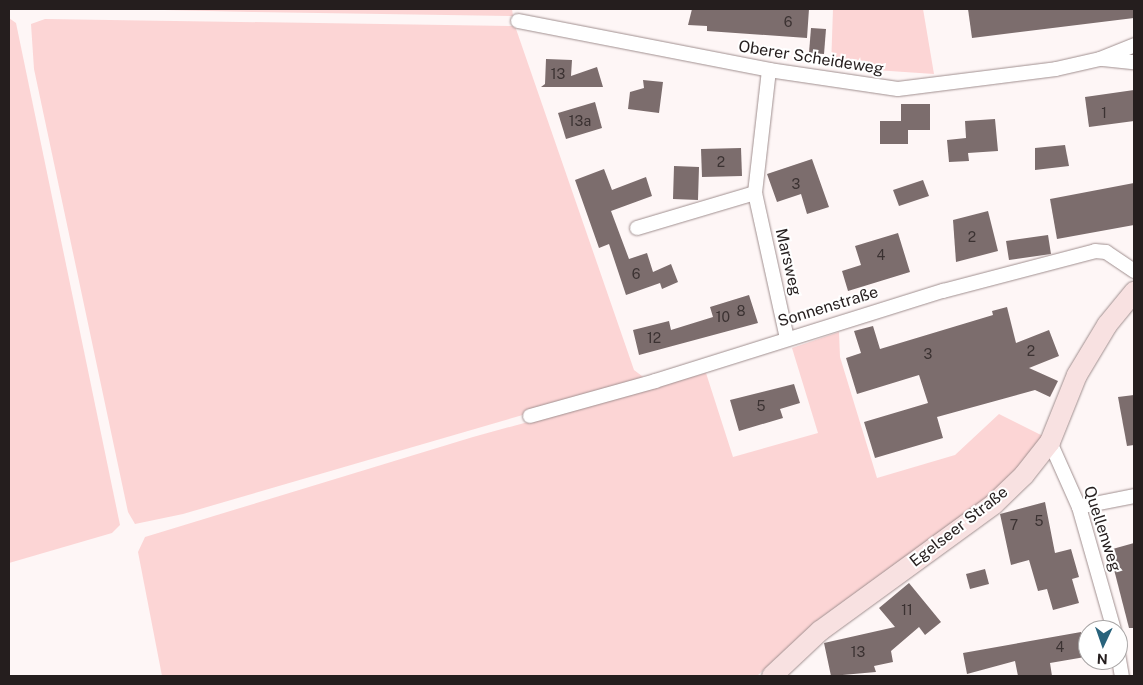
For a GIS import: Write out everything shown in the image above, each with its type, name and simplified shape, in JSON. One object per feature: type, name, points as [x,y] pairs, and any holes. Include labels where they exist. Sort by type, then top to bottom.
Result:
[{"type":"street","name":"Oberer Scheideweg","points":[[518,21],[769,70],[898,89],[1056,69],[1100,58],[1134,45]]},
{"type":"street","name":"Oberer Scheideweg","points":[[1100,58],[1134,62]]},
{"type":"street","name":"Marsweg","points":[[769,70],[755,193],[788,338]]},
{"type":"street","points":[[637,228],[755,193]]},
{"type":"street","name":"Sonnenstraße","points":[[530,416],[655,381],[943,291],[1095,251],[1106,252],[1134,272]]},
{"type":"street","name":"Egelseer Straße","points":[[772,676],[820,631],[994,504],[1050,442],[1078,375],[1107,325],[1134,292]]},
{"type":"street","name":"Quellenweg","points":[[1050,442],[1079,507],[1111,620]]},
{"type":"street","points":[[1079,507],[1134,496]]},
{"type":"shaded area","points":[[120,9],[512,9],[513,16],[252,12]]},
{"type":"shaded area","points":[[833,9],[923,9],[934,74],[831,67]]},
{"type":"shaded area","points":[[9,18],[16,23],[120,525],[112,533],[9,563]]},
{"type":"shaded area","points":[[45,19],[515,26],[634,370],[646,379],[183,514],[135,524],[128,512],[34,69],[31,24]]},
{"type":"shaded area","points":[[839,332],[840,357],[877,478],[955,455],[999,414],[1043,436],[1024,465],[989,498],[819,619],[757,676],[162,676],[138,552],[145,537],[473,437],[706,373],[733,457],[818,433],[792,348]]},
{"type":"building","points":[[692,9],[809,9],[807,38],[707,31],[707,26],[688,25]]},
{"type":"building","points":[[968,9],[1133,9],[1134,18],[972,38]]},
{"type":"building","points":[[811,28],[826,29],[824,54],[809,53]]},
{"type":"building","points":[[546,59],[572,60],[571,76],[597,67],[603,87],[541,87],[545,84]]},
{"type":"building","points":[[643,80],[663,82],[659,113],[628,109],[630,92],[644,88]]},
{"type":"building","points":[[1134,90],[1134,121],[1089,127],[1085,97]]},
{"type":"building","points":[[595,102],[602,128],[566,139],[558,113]]},
{"type":"building","points":[[901,104],[930,104],[930,130],[908,130],[908,144],[880,144],[880,121],[901,121]]},
{"type":"building","points":[[995,119],[998,151],[968,153],[969,161],[949,162],[947,140],[966,138],[965,121]]},
{"type":"building","points":[[1065,145],[1069,166],[1035,170],[1035,148]]},
{"type":"building","points":[[741,148],[742,176],[702,177],[701,149]]},
{"type":"building","points":[[812,159],[829,207],[807,214],[801,194],[777,202],[767,174]]},
{"type":"building","points":[[674,166],[699,167],[698,200],[673,199]]},
{"type":"building","points":[[604,169],[612,190],[646,177],[652,196],[611,211],[629,259],[647,253],[653,272],[671,264],[678,282],[662,289],[660,283],[626,295],[609,244],[599,248],[575,180]]},
{"type":"building","points":[[923,180],[929,196],[899,206],[893,190]]},
{"type":"building","points":[[1134,183],[1134,225],[1057,239],[1050,199]]},
{"type":"building","points":[[988,211],[998,251],[956,262],[953,220]]},
{"type":"building","points":[[898,233],[910,272],[848,291],[842,271],[861,265],[855,246]]},
{"type":"building","points":[[1048,235],[1051,254],[1009,260],[1006,241]]},
{"type":"building","points":[[749,295],[758,323],[639,355],[633,330],[669,321],[671,330],[713,317],[710,307]]},
{"type":"building","points":[[1007,307],[1016,343],[1049,330],[1059,356],[1029,368],[1058,381],[1050,397],[1035,390],[937,417],[943,438],[875,458],[864,422],[928,403],[919,375],[857,394],[846,358],[861,353],[854,331],[873,326],[880,349],[993,315],[992,311]]},
{"type":"building","points":[[794,384],[800,403],[780,409],[783,418],[739,431],[730,400]]},
{"type":"building","points":[[1134,395],[1134,445],[1127,446],[1118,397]]},
{"type":"building","points":[[1045,502],[1055,553],[1071,549],[1079,577],[1072,579],[1079,603],[1053,610],[1047,589],[1038,591],[1029,560],[1011,565],[1000,514]]},
{"type":"building","points":[[1134,543],[1134,628],[1129,628],[1109,550]]},
{"type":"building","points":[[985,569],[989,584],[970,589],[966,574]]},
{"type":"building","points":[[909,583],[941,622],[925,635],[919,627],[891,651],[893,662],[874,666],[876,672],[831,676],[824,643],[895,627],[879,608]]},
{"type":"building","points":[[1078,633],[1078,658],[1050,663],[1052,676],[1018,676],[1015,661],[967,674],[963,653]]}]
